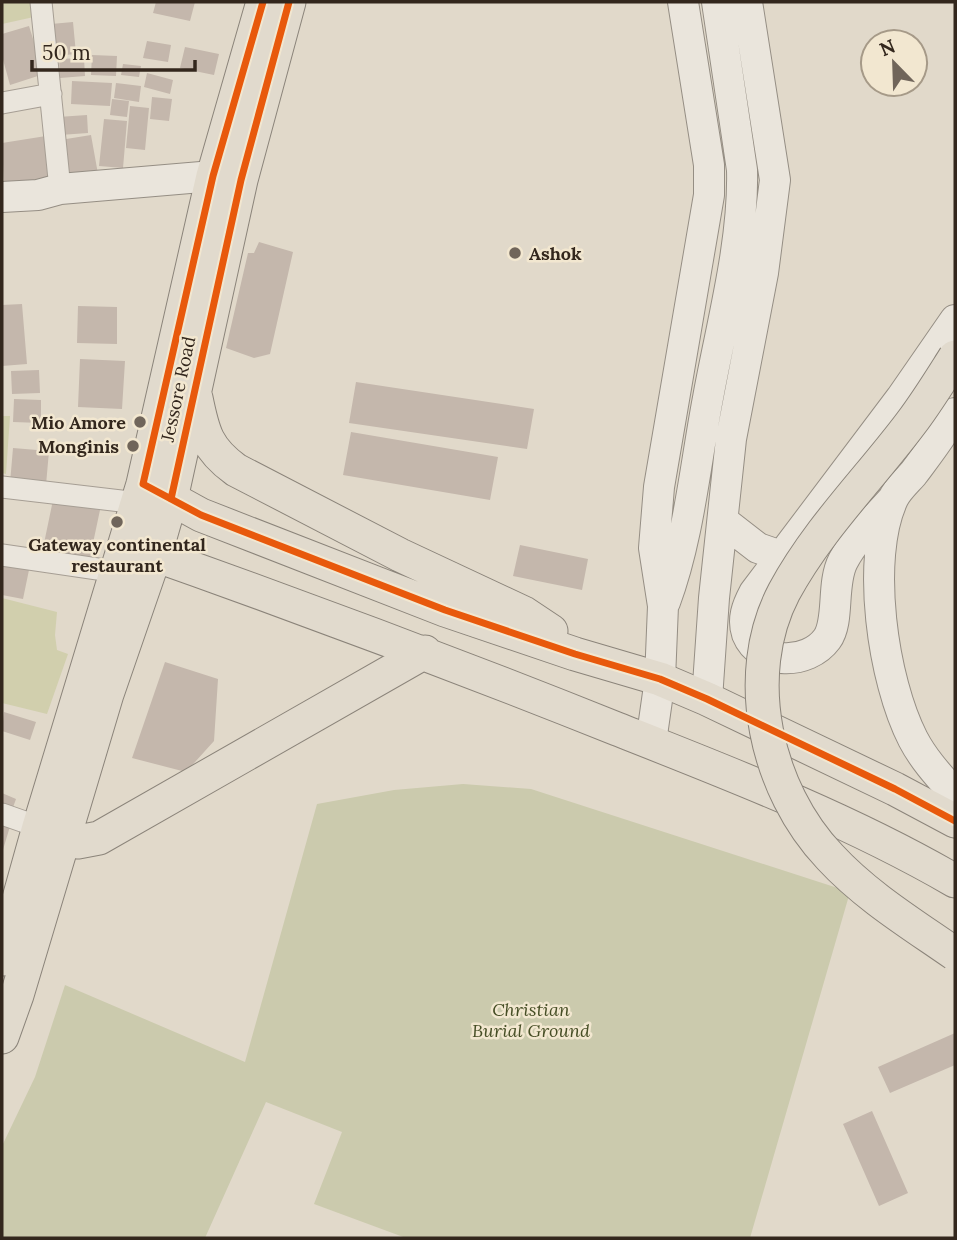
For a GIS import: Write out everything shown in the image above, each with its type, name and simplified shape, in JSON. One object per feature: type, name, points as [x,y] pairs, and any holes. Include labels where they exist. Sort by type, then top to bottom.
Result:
[{"type":"main road","name":"Jessore Road","points":[[151,495],[213,176],[263,2]]},
{"type":"main road","name":"Jessore Road","points":[[151,495],[194,389],[241,180],[289,2]]},
{"type":"main road","points":[[955,357],[911,423],[822,532],[783,594],[764,659],[763,696],[768,737],[778,773],[807,828],[829,856],[864,889],[955,954]]},
{"type":"main road","points":[[194,389],[206,438],[219,458],[236,470],[400,555],[524,613],[559,637],[575,654]]},
{"type":"main road","points":[[2,959],[7,919],[52,833],[107,694],[133,557],[151,495],[380,585],[575,654],[660,679],[895,789],[955,821]]},
{"type":"main road","points":[[133,557],[425,652],[651,742],[897,847],[955,881]]},
{"type":"main road","points":[[52,833],[78,842],[99,838],[425,652]]},
{"type":"main road","points":[[2,1037],[17,995],[52,833]]},
{"type":"street","points":[[41,2],[60,189]]},
{"type":"street","points":[[651,742],[660,679],[663,606],[654,548],[659,487],[709,195],[709,164],[683,2]]},
{"type":"street","points":[[663,606],[683,548],[693,476],[743,193],[742,170],[717,2]]},
{"type":"street","points":[[707,699],[714,598],[731,439],[763,273],[775,180],[747,2]]},
{"type":"street","points":[[2,103],[51,94]]},
{"type":"street","points":[[2,197],[38,195],[60,189],[213,176]]},
{"type":"street","points":[[955,320],[901,398],[754,593],[747,607],[745,625],[748,637],[756,646],[772,657],[787,660],[813,650],[827,639],[832,627],[835,587],[841,564],[849,550],[894,499],[945,431],[955,413]]},
{"type":"street","points":[[2,487],[151,495]]},
{"type":"street","points":[[894,499],[880,551],[882,619],[889,668],[898,703],[912,737],[932,770],[955,793]]},
{"type":"street","points":[[723,521],[758,548],[781,555]]},
{"type":"street","points":[[2,555],[133,557]]},
{"type":"street","points":[[2,814],[52,833]]},
{"type":"shaded area","points":[[2,2],[40,2],[43,15],[2,24]]},
{"type":"shaded area","points":[[2,416],[10,416],[6,474],[2,473]]},
{"type":"shaded area","points":[[2,598],[57,612],[57,650],[68,654],[47,714],[2,703]]},
{"type":"green space","name":"Christian Burial Ground","points":[[463,784],[531,789],[850,892],[750,1238],[406,1238],[314,1204],[342,1132],[266,1102],[205,1238],[2,1238],[2,1146],[35,1077],[65,985],[245,1062],[317,804],[394,790]]},
{"type":"building","points":[[156,2],[195,2],[190,21],[153,13]]},
{"type":"building","points":[[73,22],[76,54],[54,56],[51,24]]},
{"type":"building","points":[[29,26],[44,74],[10,85],[2,56],[2,34]]},
{"type":"building","points":[[147,41],[171,45],[168,62],[143,58]]},
{"type":"building","points":[[185,47],[219,54],[214,75],[180,68]]},
{"type":"building","points":[[92,55],[117,56],[116,76],[91,75]]},
{"type":"building","points":[[84,58],[85,76],[60,78],[59,59]]},
{"type":"building","points":[[123,64],[141,66],[139,77],[121,75]]},
{"type":"building","points":[[147,73],[173,80],[170,94],[144,87]]},
{"type":"building","points":[[72,81],[112,83],[110,106],[71,104]]},
{"type":"building","points":[[116,83],[141,86],[139,102],[114,98]]},
{"type":"building","points":[[152,97],[172,99],[169,121],[150,119]]},
{"type":"building","points":[[112,99],[129,101],[127,117],[110,115]]},
{"type":"building","points":[[130,106],[149,108],[145,150],[126,148]]},
{"type":"building","points":[[87,115],[88,133],[60,135],[58,117]]},
{"type":"building","points":[[104,119],[127,121],[123,168],[99,166]]},
{"type":"building","points":[[91,135],[98,174],[66,179],[60,140]]},
{"type":"building","points":[[46,136],[52,177],[4,185],[2,143]]},
{"type":"building","points":[[259,242],[293,252],[270,354],[254,358],[226,348],[248,253],[254,253]]},
{"type":"building","points":[[22,304],[27,364],[2,366],[2,305]]},
{"type":"building","points":[[78,306],[117,307],[117,344],[77,343]]},
{"type":"building","points":[[80,359],[125,361],[122,409],[78,407]]},
{"type":"building","points":[[39,370],[40,393],[12,394],[11,371]]},
{"type":"building","points":[[356,382],[534,409],[527,449],[349,423]]},
{"type":"building","points":[[14,399],[41,400],[41,423],[13,422]]},
{"type":"building","points":[[351,432],[498,457],[490,500],[343,475]]},
{"type":"building","points":[[13,448],[49,451],[46,485],[10,483]]},
{"type":"building","points":[[53,500],[100,510],[89,562],[42,553]]},
{"type":"building","points":[[520,545],[588,559],[582,590],[513,576]]},
{"type":"building","points":[[2,559],[30,565],[23,599],[2,595]]},
{"type":"building","points":[[165,662],[218,679],[214,741],[186,772],[132,758]]},
{"type":"building","points":[[4,712],[36,722],[30,740],[2,731]]},
{"type":"building","points":[[2,793],[16,799],[11,813],[2,810]]},
{"type":"building","points":[[2,821],[11,823],[2,853]]},
{"type":"building","points":[[955,1033],[955,1065],[890,1093],[878,1067]]},
{"type":"building","points":[[872,1111],[908,1193],[879,1206],[843,1124]]},
{"type":"cycle path","points":[[263,2],[213,176],[143,484],[201,515],[445,610],[575,654],[660,679],[895,789],[955,821]]},
{"type":"cycle path","points":[[171,499],[241,180],[289,2]]},
{"type":"place","name":"Ashok","points":[[515,253]]},
{"type":"place","name":"Mio Amore","points":[[140,422]]},
{"type":"place","name":"Monginis","points":[[133,446]]},
{"type":"place","name":"Gateway continental restaurant","points":[[117,522]]}]
